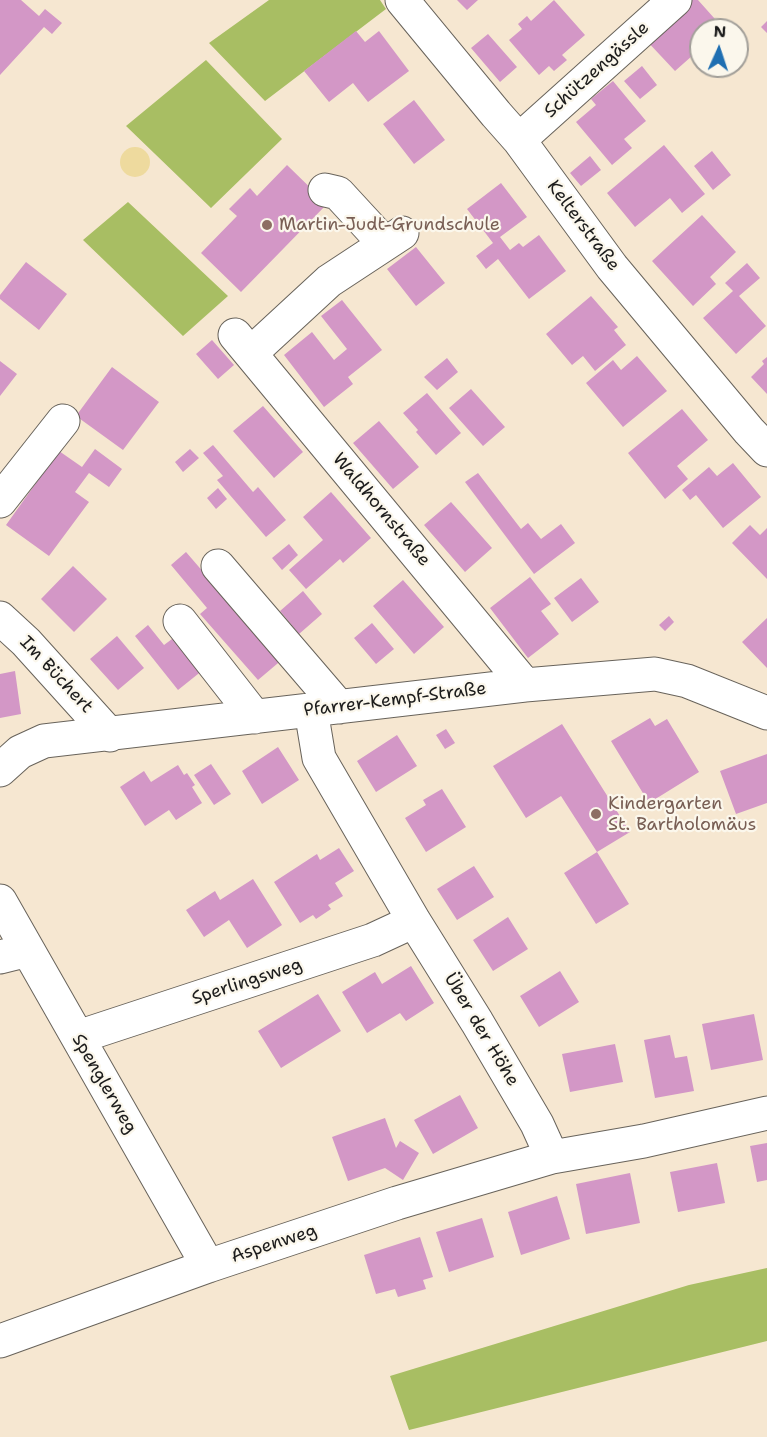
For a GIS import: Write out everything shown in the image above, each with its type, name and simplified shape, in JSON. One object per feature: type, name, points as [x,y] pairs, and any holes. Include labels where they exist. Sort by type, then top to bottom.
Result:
[{"type":"street","name":"Kelterstraße","points":[[402,0],[519,140],[612,267],[767,450]]},
{"type":"street","name":"Schützengässle","points":[[519,140],[675,0]]},
{"type":"street","name":"Waldhornstraße","points":[[325,190],[338,194],[394,238],[329,281],[243,344],[525,685]]},
{"type":"street","points":[[0,501],[63,421]]},
{"type":"street","points":[[218,566],[325,708]]},
{"type":"street","name":"Im Büchert","points":[[0,618],[26,642],[110,735]]},
{"type":"street","points":[[180,621],[255,717]]},
{"type":"street","name":"Pfarrer-Kempf-Straße","points":[[10,761],[44,741],[525,685],[655,674],[687,681],[767,713]]},
{"type":"street","name":"Über der Höhe","points":[[325,708],[319,758],[537,1124],[552,1157]]},
{"type":"street","name":"Spenglerweg","points":[[0,901],[14,953],[78,1037],[208,1266]]},
{"type":"street","name":"Sperlingsweg","points":[[78,1037],[373,940],[414,921]]},
{"type":"street","points":[[552,1157],[644,1141],[767,1113]]},
{"type":"street","name":"Aspenweg","points":[[0,1341],[208,1266],[397,1203],[552,1157]]},
{"type":"green space","points":[[269,0],[380,0],[386,9],[265,101],[209,43]]},
{"type":"green space","points":[[206,60],[282,139],[211,208],[126,126]]},
{"type":"green space","points":[[128,202],[228,296],[183,336],[83,240]]},
{"type":"green space","points":[[767,1268],[767,1341],[409,1430],[390,1376],[689,1285]]},
{"type":"sand","points":[[135,147],[146,151],[150,162],[146,173],[135,177],[124,173],[120,162],[124,151]]},
{"type":"building","points":[[0,0],[21,0],[39,16],[45,9],[62,23],[52,34],[44,27],[0,75]]},
{"type":"building","points":[[457,0],[478,0],[467,10]]},
{"type":"building","points":[[554,0],[585,35],[562,55],[567,60],[554,71],[549,66],[539,75],[509,40],[522,29],[518,24],[527,16],[531,21]]},
{"type":"building","points":[[688,0],[698,0],[714,18],[689,18],[689,59],[675,71],[645,39]]},
{"type":"building","points":[[767,21],[767,33],[761,27]]},
{"type":"building","points":[[356,31],[365,42],[379,31],[409,71],[368,102],[353,83],[329,102],[304,71]]},
{"type":"building","points":[[488,34],[517,67],[500,82],[471,48]]},
{"type":"building","points":[[642,66],[657,85],[640,99],[624,81]]},
{"type":"building","points":[[613,81],[646,121],[624,139],[632,148],[612,165],[576,122],[596,105],[591,99]]},
{"type":"building","points":[[414,100],[445,140],[414,164],[383,124]]},
{"type":"building","points":[[664,145],[705,194],[682,213],[670,198],[635,227],[607,193]]},
{"type":"building","points":[[712,151],[731,175],[713,190],[694,166]]},
{"type":"building","points":[[590,156],[601,170],[581,186],[570,173]]},
{"type":"building","name":"Martin-Judt-Grundschule","points":[[287,165],[327,204],[241,292],[201,253],[237,216],[229,209],[250,188],[257,196]]},
{"type":"building","points":[[501,183],[527,217],[500,237],[510,250],[519,243],[523,247],[539,235],[566,271],[529,299],[498,259],[486,269],[476,256],[493,243],[467,209]]},
{"type":"building","points":[[702,215],[736,252],[710,277],[716,284],[693,306],[652,261]]},
{"type":"building","points":[[416,247],[445,283],[416,306],[387,269]]},
{"type":"building","points":[[26,262],[67,294],[39,330],[0,299],[0,295]]},
{"type":"building","points":[[747,263],[760,278],[739,296],[766,326],[736,354],[703,318],[733,291],[725,283]]},
{"type":"building","points":[[591,296],[618,327],[614,330],[626,345],[595,371],[583,356],[572,365],[546,334]]},
{"type":"building","points":[[342,300],[382,350],[348,377],[353,384],[324,407],[284,355],[312,332],[334,360],[347,349],[321,316]]},
{"type":"building","points":[[212,340],[234,365],[218,379],[196,354]]},
{"type":"building","points":[[637,356],[667,391],[623,427],[586,383],[613,360],[621,370]]},
{"type":"building","points":[[767,357],[767,394],[751,377],[764,364],[762,361]]},
{"type":"building","points":[[447,358],[458,372],[437,390],[424,377]]},
{"type":"building","points":[[0,361],[17,374],[0,396]]},
{"type":"building","points":[[112,367],[159,402],[123,450],[76,416]]},
{"type":"building","points":[[471,389],[505,427],[483,446],[449,408]]},
{"type":"building","points":[[427,393],[461,433],[436,455],[403,413]]},
{"type":"building","points":[[263,406],[303,452],[274,478],[233,431]]},
{"type":"building","points":[[682,409],[708,440],[677,466],[688,479],[665,499],[628,453]]},
{"type":"building","points":[[379,421],[419,467],[393,489],[353,443]]},
{"type":"building","points":[[213,445],[253,492],[258,487],[286,520],[266,537],[217,480],[223,476],[203,453]]},
{"type":"building","points":[[95,449],[122,469],[109,487],[89,473],[75,492],[89,502],[49,556],[6,525],[59,451],[82,467]]},
{"type":"building","points":[[190,449],[199,458],[183,472],[175,462]]},
{"type":"building","points":[[733,463],[761,497],[723,528],[696,495],[690,500],[682,490],[709,467],[717,476]]},
{"type":"building","points":[[478,473],[521,529],[528,523],[541,539],[561,524],[575,543],[534,574],[465,482]]},
{"type":"building","points":[[218,488],[227,499],[216,509],[207,498]]},
{"type":"building","points":[[331,492],[371,538],[343,563],[340,559],[306,589],[289,570],[323,540],[303,517]]},
{"type":"building","points":[[451,502],[492,548],[465,572],[424,525]]},
{"type":"building","points":[[750,525],[760,535],[767,528],[767,579],[732,543]]},
{"type":"building","points":[[289,544],[298,555],[282,570],[272,558]]},
{"type":"building","points":[[186,552],[255,632],[284,658],[258,680],[200,614],[207,608],[171,565]]},
{"type":"building","points":[[73,566],[107,599],[74,632],[41,599]]},
{"type":"building","points":[[530,577],[551,604],[541,611],[559,634],[528,658],[490,608]]},
{"type":"building","points":[[581,578],[599,602],[572,622],[554,598]]},
{"type":"building","points":[[403,580],[444,627],[414,654],[373,606]]},
{"type":"building","points":[[303,591],[322,614],[299,634],[280,611]]},
{"type":"building","points":[[669,616],[674,622],[665,631],[659,625]]},
{"type":"building","points":[[767,618],[767,668],[742,642]]},
{"type":"building","points":[[372,623],[394,649],[376,664],[354,638]]},
{"type":"building","points":[[148,625],[164,645],[176,636],[203,670],[178,690],[135,636]]},
{"type":"building","points":[[117,636],[144,668],[118,690],[90,659]]},
{"type":"building","points":[[15,671],[21,714],[0,718],[0,674]]},
{"type":"building","points":[[650,718],[655,726],[667,719],[699,772],[649,803],[611,741]]},
{"type":"building","points":[[562,724],[630,832],[597,852],[561,796],[526,818],[493,766]]},
{"type":"building","points":[[446,729],[455,743],[445,749],[436,735]]},
{"type":"building","points":[[397,735],[417,766],[376,792],[357,761]]},
{"type":"building","points":[[278,747],[299,780],[262,804],[242,771]]},
{"type":"building","points":[[767,754],[767,803],[736,814],[720,771]]},
{"type":"building","points":[[211,764],[231,794],[214,805],[194,775]]},
{"type":"building","points":[[178,765],[184,775],[187,773],[195,785],[192,787],[202,803],[176,820],[169,810],[145,826],[120,787],[144,771],[151,782]]},
{"type":"building","points":[[442,789],[466,827],[426,852],[405,818],[426,805],[423,800]]},
{"type":"building","points":[[339,848],[354,871],[335,883],[343,896],[328,905],[331,909],[316,919],[313,915],[300,923],[274,882],[317,854],[320,860]]},
{"type":"building","points":[[597,852],[629,904],[596,924],[564,873]]},
{"type":"building","points":[[474,866],[494,897],[457,920],[437,889]]},
{"type":"building","points":[[253,879],[282,925],[247,948],[229,920],[204,937],[186,910],[215,891],[220,900]]},
{"type":"building","points":[[508,917],[528,949],[493,971],[473,940]]},
{"type":"building","points":[[411,966],[434,1003],[406,1021],[400,1013],[367,1033],[342,992],[375,972],[382,984]]},
{"type":"building","points":[[560,971],[579,1002],[539,1027],[520,996]]},
{"type":"building","points":[[318,994],[341,1031],[281,1068],[258,1031]]},
{"type":"building","points":[[754,1014],[763,1060],[711,1070],[702,1024]]},
{"type":"building","points":[[670,1035],[675,1058],[687,1056],[694,1091],[655,1098],[644,1040]]},
{"type":"building","points":[[615,1044],[623,1082],[570,1092],[562,1054]]},
{"type":"building","points":[[460,1095],[478,1128],[433,1154],[414,1120]]},
{"type":"building","points":[[385,1118],[396,1148],[400,1141],[419,1153],[403,1180],[385,1168],[348,1181],[332,1137]]},
{"type":"building","points":[[767,1143],[767,1180],[757,1182],[750,1146]]},
{"type":"building","points":[[717,1163],[725,1203],[678,1212],[670,1172]]},
{"type":"building","points":[[630,1173],[640,1223],[586,1234],[576,1184]]},
{"type":"building","points":[[557,1196],[570,1239],[521,1255],[508,1212]]},
{"type":"building","points":[[482,1218],[494,1257],[449,1272],[436,1232]]},
{"type":"building","points":[[420,1237],[433,1277],[423,1280],[426,1289],[398,1297],[395,1289],[376,1294],[364,1255]]},
{"type":"place","name":"Martin-Judt-Grundschule","points":[[267,225]]},
{"type":"place","name":"Kindergarten St. Bartholomäus","points":[[596,814]]}]
